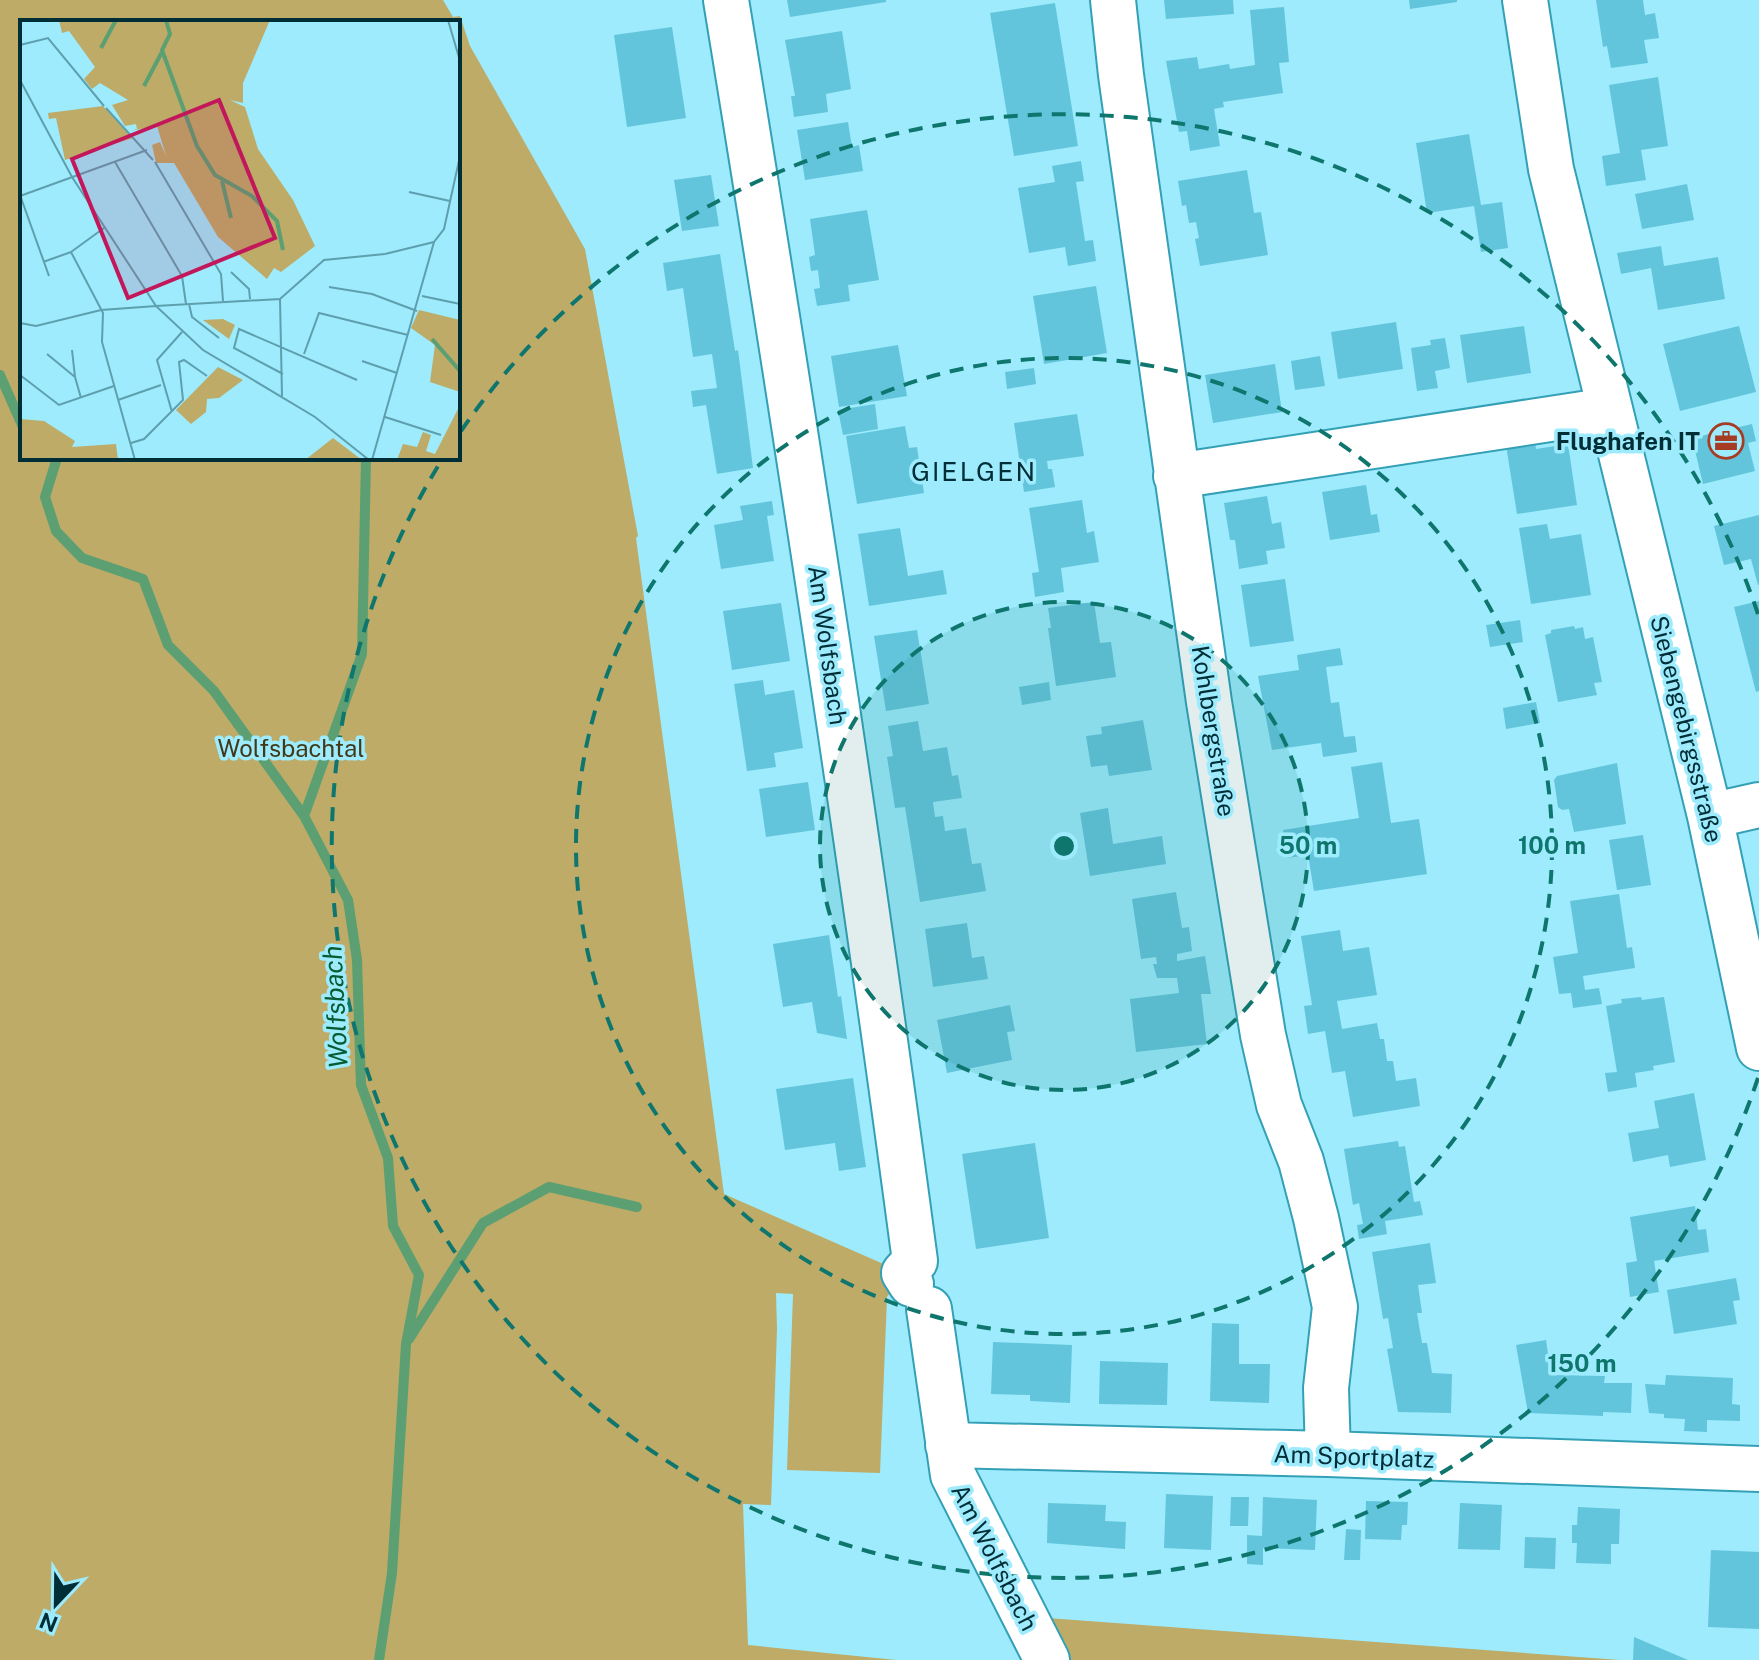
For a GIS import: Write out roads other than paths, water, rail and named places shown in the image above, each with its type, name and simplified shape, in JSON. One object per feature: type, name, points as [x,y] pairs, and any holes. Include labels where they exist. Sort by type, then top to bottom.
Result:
[{"type":"street","name":"Am Wolfsbach","points":[[726,0],[795,419],[883,1024],[915,1261],[904,1273],[920,1296],[953,1475],[1047,1660]]},
{"type":"street","name":"Kohlbergstraße","points":[[1113,0],[1176,476],[1263,1035],[1279,1105],[1301,1161],[1335,1307],[1326,1388],[1328,1454]]},
{"type":"street","name":"Siebengebirgsstraße","points":[[1525,0],[1551,169],[1710,816],[1759,1048]]},
{"type":"street","points":[[1176,476],[1609,410]]},
{"type":"street","points":[[1710,816],[1759,805]]},
{"type":"street","name":"Am Sportplatz","points":[[948,1445],[1759,1469]]},
{"type":"waterway","name":"Wolfsbach","points":[[0,375],[20,420]]},
{"type":"waterway","name":"Wolfsbach","points":[[56,460],[45,497],[56,531],[82,558],[143,579],[168,645],[214,691],[304,816],[348,900],[357,960],[361,1085],[388,1158],[393,1226],[419,1275],[406,1344],[392,1573],[379,1660]]},
{"type":"waterway","points":[[304,816],[362,654],[366,460]]},
{"type":"waterway","points":[[409,1339],[483,1223],[549,1187],[637,1207]]},
{"type":"place","name":"Flughafen IT","points":[[1726,441]]},
{"type":"district","name":"GIELGEN","points":[[974,471]]},
{"type":"park label","name":"Wolfsbachtal","points":[[291,748]]}]
